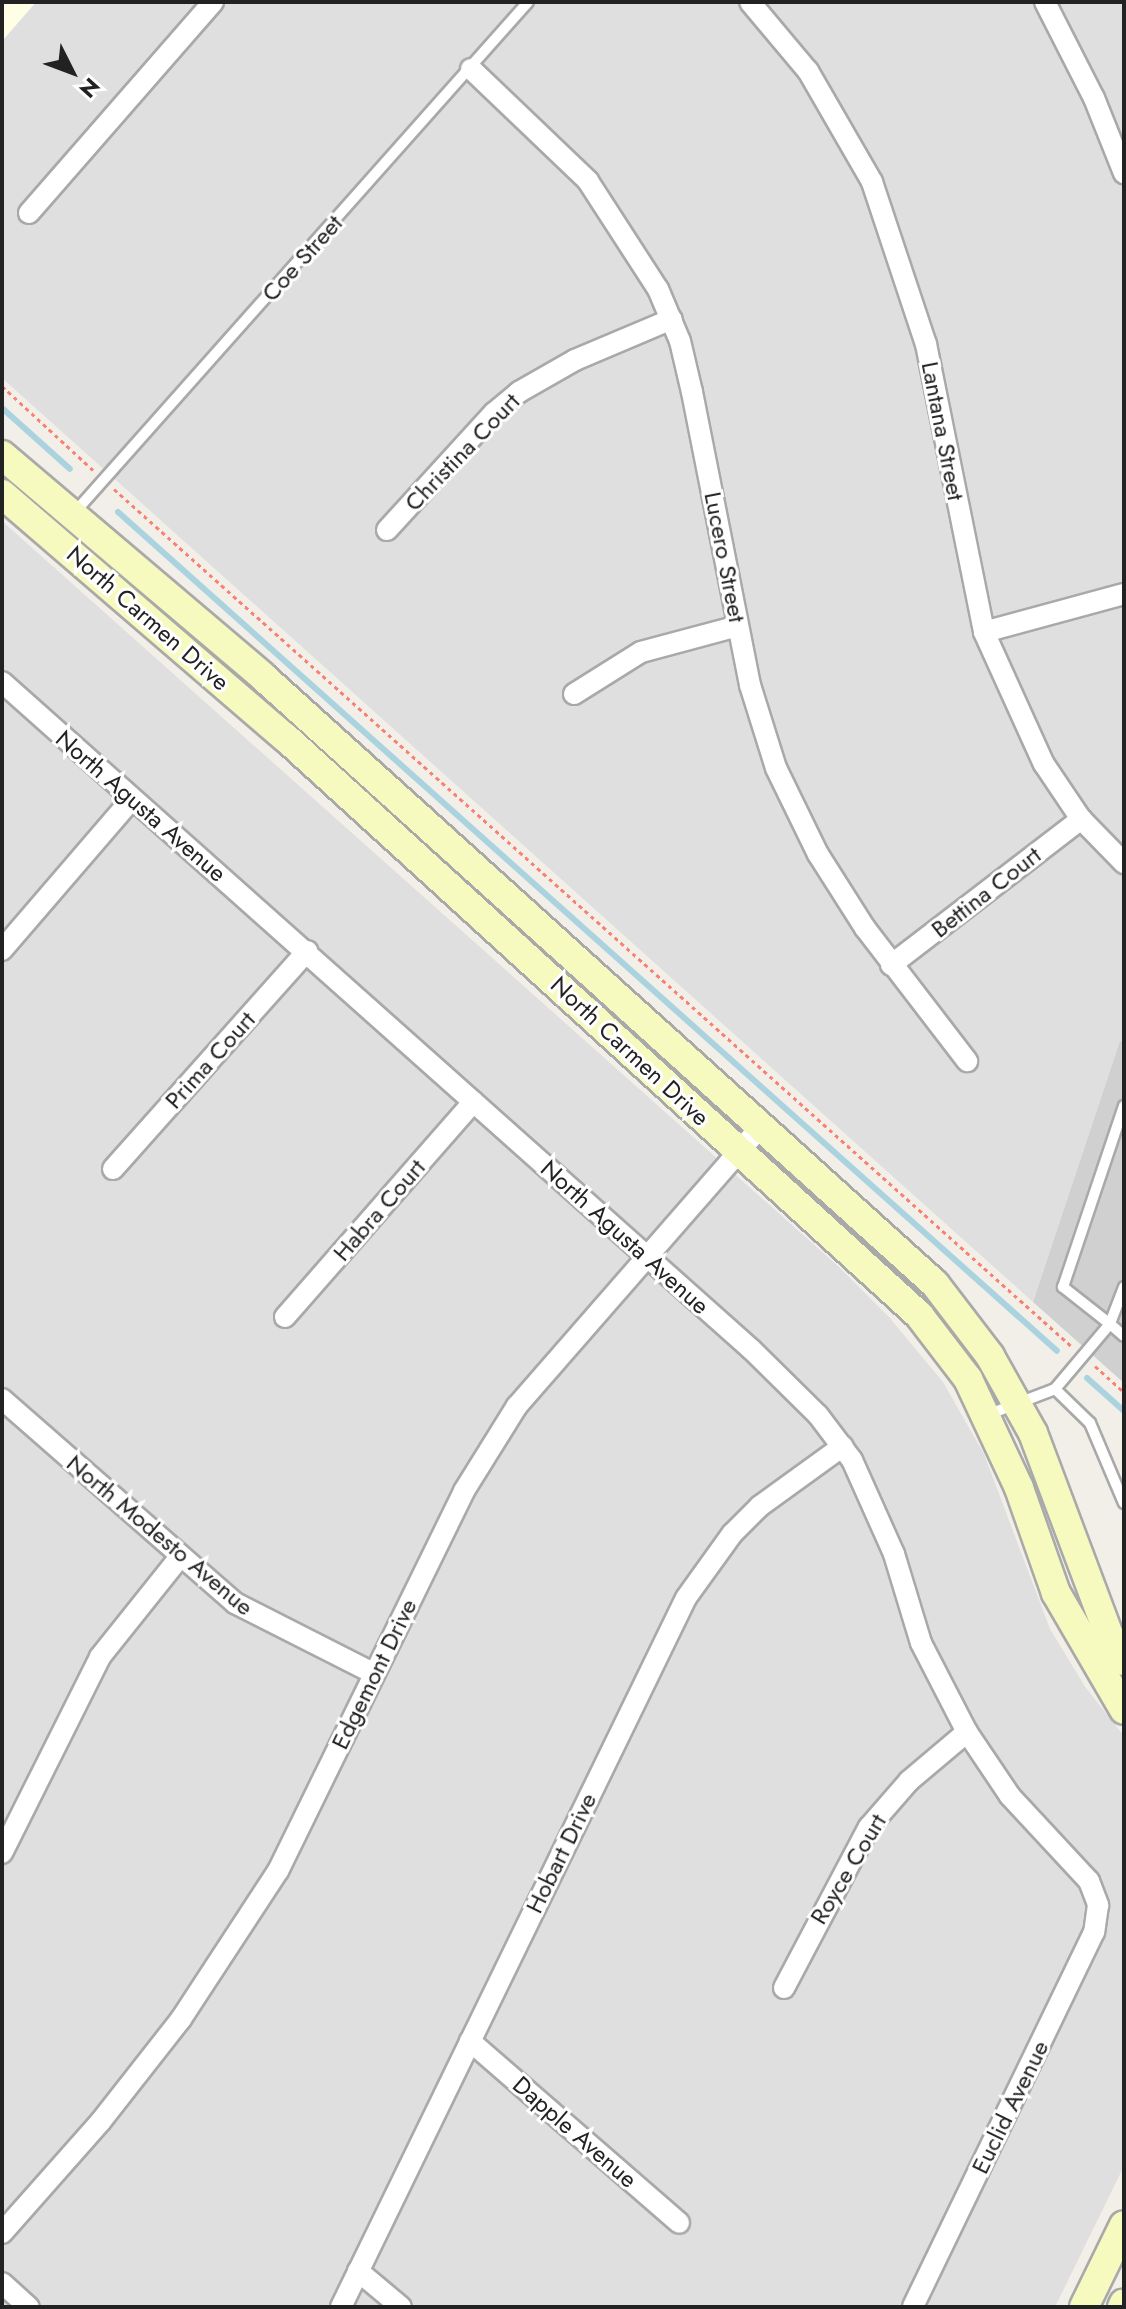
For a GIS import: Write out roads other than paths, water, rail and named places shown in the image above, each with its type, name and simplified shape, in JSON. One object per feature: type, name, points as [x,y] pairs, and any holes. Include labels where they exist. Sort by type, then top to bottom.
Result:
[{"type":"main road","name":"North Carmen Drive","points":[[2,455],[284,695],[935,1284],[990,1356],[1016,1402],[1124,1661]]},
{"type":"main road","name":"North Carmen Drive","points":[[2,494],[252,708],[919,1315],[968,1379],[987,1415],[1056,1593],[1124,1710]]},
{"type":"main road","points":[[1084,2307],[1124,2225]]},
{"type":"street","points":[[29,213],[213,2]]},
{"type":"street","name":"Lantana Street","points":[[750,2],[808,71],[885,213],[929,357],[984,632],[1044,764],[1081,819],[1124,863]]},
{"type":"street","points":[[1045,2],[1117,136],[1124,173]]},
{"type":"street","name":"Lucero Street","points":[[471,69],[588,181],[638,253],[672,319],[692,392],[738,626],[766,738],[794,807],[818,854],[891,965],[967,1061]]},
{"type":"street","name":"Christina Court","points":[[387,530],[494,413],[519,392],[575,360],[672,319]]},
{"type":"street","points":[[984,632],[1124,594]]},
{"type":"street","points":[[574,694],[641,652],[738,626]]},
{"type":"street","name":"North Agusta Avenue","points":[[2,682],[307,951],[788,1384],[843,1446],[894,1554],[921,1643],[967,1732],[1010,1796],[1089,1881],[1098,1905]]},
{"type":"street","points":[[2,950],[132,799]]},
{"type":"street","name":"Bettina Court","points":[[891,965],[1081,819]]},
{"type":"street","name":"Prima Court","points":[[113,1169],[307,951]]},
{"type":"street","name":"Habra Court","points":[[285,1317],[473,1102]]},
{"type":"street","name":"Edgemont Drive","points":[[2,2233],[101,2121],[233,1943],[278,1871],[464,1491],[517,1406],[644,1256],[741,1152],[761,1126]]},
{"type":"street","name":"North Modesto Avenue","points":[[3,1401],[179,1558],[264,1622],[373,1673]]},
{"type":"street","name":"Hobart Drive","points":[[341,2307],[686,1598],[715,1554],[760,1506],[843,1446]]},
{"type":"street","points":[[2,1853],[100,1657],[179,1558]]},
{"type":"street","name":"Royce Court","points":[[784,1988],[869,1827],[909,1781],[967,1732]]},
{"type":"street","name":"Euclid Avenue","points":[[913,2307],[1081,1960],[1099,1918],[1098,1905]]},
{"type":"street","name":"Dapple Avenue","points":[[470,2041],[679,2223]]},
{"type":"street","points":[[358,2271],[401,2307]]},
{"type":"street","points":[[2,2283],[29,2307]]},
{"type":"lane","name":"Coe Street","points":[[73,513],[528,2]]},
{"type":"lane","points":[[1124,1106],[1063,1287],[1124,1336]]},
{"type":"lane","points":[[987,1415],[1055,1389],[1110,1324],[1124,1287]]},
{"type":"lane","points":[[1055,1389],[1090,1423],[1124,1503]]},
{"type":"waterway","points":[[2,408],[70,469]]},
{"type":"waterway","points":[[118,512],[1057,1351]]},
{"type":"waterway","points":[[1087,1378],[1124,1411]]}]
